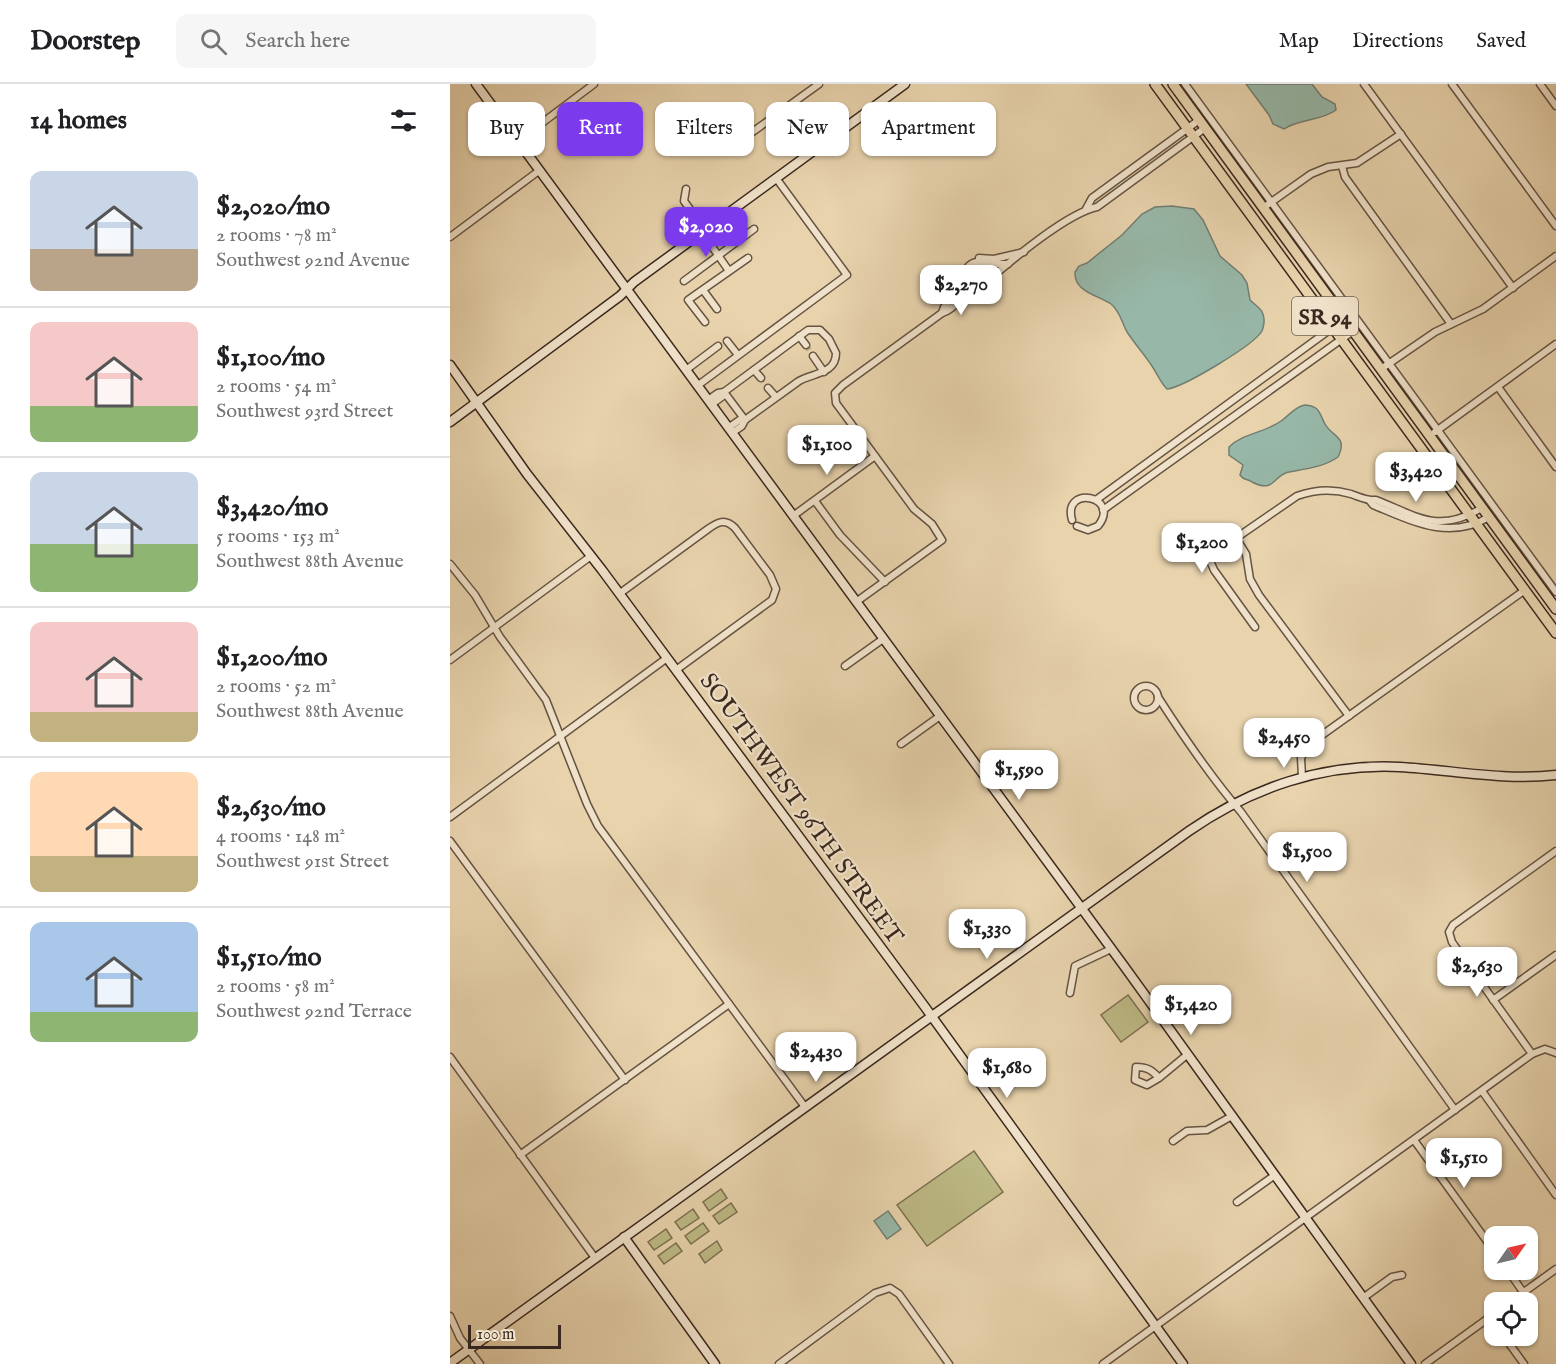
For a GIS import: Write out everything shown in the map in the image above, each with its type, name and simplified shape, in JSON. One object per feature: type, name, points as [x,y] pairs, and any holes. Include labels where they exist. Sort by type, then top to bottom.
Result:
[{"type":"main road","name":"SR 94","points":[[1155,84],[1556,633]]},
{"type":"main road","name":"SR 94","points":[[1173,84],[1267,205],[1346,322],[1385,366],[1434,433],[1482,508],[1556,609]]},
{"type":"main road","points":[[1259,226],[1259,219],[1267,205]]},
{"type":"main road","points":[[1418,444],[1434,433]]},
{"type":"street","points":[[476,84],[489,102]]},
{"type":"street","points":[[754,131],[819,84]]},
{"type":"street","points":[[450,422],[634,282],[905,84]]},
{"type":"street","points":[[1185,84],[1267,205],[1385,366],[1426,338],[1479,311],[1556,256]]},
{"type":"street","points":[[1364,84],[1513,288]]},
{"type":"street","points":[[1452,84],[1556,226]]},
{"type":"street","points":[[1540,84],[1556,106]]},
{"type":"street","points":[[545,121],[592,85]]},
{"type":"street","points":[[856,602],[942,540],[932,524],[914,508],[836,403],[834,397],[840,387],[942,313],[951,309],[966,291],[984,287],[1008,264],[1086,209],[1092,198],[1202,124]]},
{"type":"street","points":[[1267,205],[1311,174],[1328,167],[1342,166],[1362,160],[1401,134]]},
{"type":"street","points":[[529,156],[1188,1054],[1411,1364]]},
{"type":"street","points":[[1342,166],[1345,177],[1451,324]]},
{"type":"street","points":[[450,237],[540,170]]},
{"type":"street","points":[[697,386],[847,275],[776,178]]},
{"type":"street","points":[[686,189],[684,201],[729,271]]},
{"type":"street","points":[[684,281],[754,229]]},
{"type":"street","points":[[979,258],[994,260],[1024,252]]},
{"type":"street","points":[[705,322],[688,300],[748,258]]},
{"type":"street","points":[[942,313],[944,307],[958,292],[971,264],[977,262],[1008,264]]},
{"type":"street","points":[[985,264],[991,272],[990,279]]},
{"type":"street","points":[[965,276],[968,284],[976,288]]},
{"type":"street","points":[[703,290],[717,309]]},
{"type":"street","points":[[1096,500],[1328,331],[1335,330],[1346,322]]},
{"type":"street","points":[[710,402],[723,396],[724,392],[808,330],[814,329],[822,332],[829,339],[836,356],[833,365],[824,372],[807,376],[745,420],[742,426],[730,430]]},
{"type":"street","points":[[1103,510],[1353,331]]},
{"type":"street","points":[[799,336],[806,345]]},
{"type":"street","points":[[727,340],[738,356]]},
{"type":"street","points":[[1556,345],[1434,433],[1556,592]]},
{"type":"street","points":[[686,370],[718,346]]},
{"type":"street","points":[[813,356],[824,372]]},
{"type":"street","name":"SOUTHWEST 96TH STREET","points":[[450,364],[551,506],[676,670],[931,1016],[1183,1364]]},
{"type":"street","points":[[754,370],[761,378]]},
{"type":"street","points":[[1498,387],[1556,467]]},
{"type":"street","points":[[768,388],[776,398]]},
{"type":"street","points":[[724,392],[745,420]]},
{"type":"street","points":[[793,516],[875,456]]},
{"type":"street","points":[[1255,627],[1212,567],[1213,554],[1286,502],[1310,492],[1339,491],[1376,500],[1435,522],[1449,522],[1482,508]]},
{"type":"street","points":[[1086,497],[1096,500],[1103,510],[1098,526],[1088,530],[1075,523],[1071,510],[1076,501],[1086,497]]},
{"type":"street","points":[[1369,500],[1373,506],[1425,526],[1458,528],[1477,525],[1489,517]]},
{"type":"street","points":[[815,501],[840,535],[885,582]]},
{"type":"street","points":[[619,594],[722,521],[728,522],[738,531],[770,575],[776,592],[772,600],[676,670]]},
{"type":"street","points":[[1236,538],[1246,554],[1250,579],[1259,595],[1349,716]]},
{"type":"street","points":[[450,660],[591,556]]},
{"type":"street","points":[[450,564],[475,595],[494,627],[546,700],[598,826],[805,1107]]},
{"type":"street","points":[[1302,777],[1300,762],[1305,749],[1525,590]]},
{"type":"street","points":[[845,666],[883,639]]},
{"type":"street","points":[[450,818],[667,658]]},
{"type":"street","points":[[1158,697],[1153,708],[1146,711],[1134,702],[1134,695],[1139,688],[1147,686],[1154,690],[1169,716],[1455,1110]]},
{"type":"street","points":[[1153,708],[1169,716]]},
{"type":"street","points":[[901,744],[940,716]]},
{"type":"street","points":[[450,1363],[1194,827],[1233,803],[1302,777],[1338,770],[1373,767],[1407,768],[1494,777],[1556,775]]},
{"type":"street","points":[[450,841],[625,1080]]},
{"type":"street","points":[[1532,1054],[1452,942],[1449,932],[1453,925],[1556,851]]},
{"type":"street","points":[[1070,993],[1076,966],[1111,949]]},
{"type":"street","points":[[1493,1000],[1556,955]]},
{"type":"street","points":[[520,1155],[729,1004]]},
{"type":"street","points":[[1103,1364],[1532,1054],[1545,1049],[1556,1053]]},
{"type":"street","points":[[1159,1078],[1188,1054]]},
{"type":"street","points":[[450,1057],[595,1258]]},
{"type":"street","points":[[1482,1092],[1556,1195]]},
{"type":"street","points":[[1173,1141],[1187,1131],[1207,1130],[1232,1116]]},
{"type":"street","points":[[1414,1140],[1484,1237]]},
{"type":"street","points":[[1237,1202],[1275,1175]]},
{"type":"street","points":[[624,1237],[715,1364]]},
{"type":"street","points":[[1515,1280],[1523,1292],[1556,1269]]},
{"type":"street","points":[[1363,1298],[1392,1277],[1402,1275]]},
{"type":"street","points":[[779,1364],[875,1293],[890,1288],[899,1294],[949,1364]]},
{"type":"street","points":[[450,1316],[458,1335],[480,1364]]},
{"type":"street","points":[[1425,1364],[1484,1323]]},
{"type":"street","points":[[1511,1346],[1524,1364]]},
{"type":"shaded area","points":[[1246,84],[1312,84],[1322,97],[1335,104],[1336,110],[1284,129],[1273,124]]},
{"type":"shaded area","points":[[1172,206],[1194,209],[1203,220],[1220,256],[1242,275],[1247,283],[1250,300],[1262,312],[1264,322],[1262,331],[1233,355],[1188,381],[1167,389],[1127,332],[1114,307],[1083,289],[1078,284],[1075,272],[1079,266],[1087,263],[1122,235],[1142,214],[1155,207]]},
{"type":"shaded area","points":[[1305,405],[1320,413],[1328,429],[1340,441],[1341,450],[1338,457],[1321,465],[1284,473],[1270,485],[1260,485],[1241,477],[1243,465],[1229,455],[1229,447],[1241,439],[1275,425],[1295,409]]},
{"type":"shaded area","points":[[1128,995],[1148,1022],[1121,1042],[1101,1015]]},
{"type":"shaded area","points":[[974,1151],[1003,1192],[927,1246],[897,1205]]},
{"type":"shaded area","points":[[721,1189],[727,1198],[709,1211],[703,1202]]},
{"type":"shaded area","points":[[731,1203],[737,1212],[719,1224],[713,1216]]},
{"type":"shaded area","points":[[693,1209],[699,1218],[681,1230],[675,1222]]},
{"type":"shaded area","points":[[888,1211],[901,1229],[887,1239],[874,1221]]},
{"type":"shaded area","points":[[703,1223],[709,1231],[691,1244],[685,1236]]},
{"type":"shaded area","points":[[666,1229],[672,1238],[654,1250],[648,1242]]},
{"type":"shaded area","points":[[717,1241],[722,1250],[705,1263],[699,1254]]},
{"type":"shaded area","points":[[676,1243],[682,1251],[664,1264],[658,1256]]},
{"type":"tunnel","points":[[806,345],[813,356]]}]
